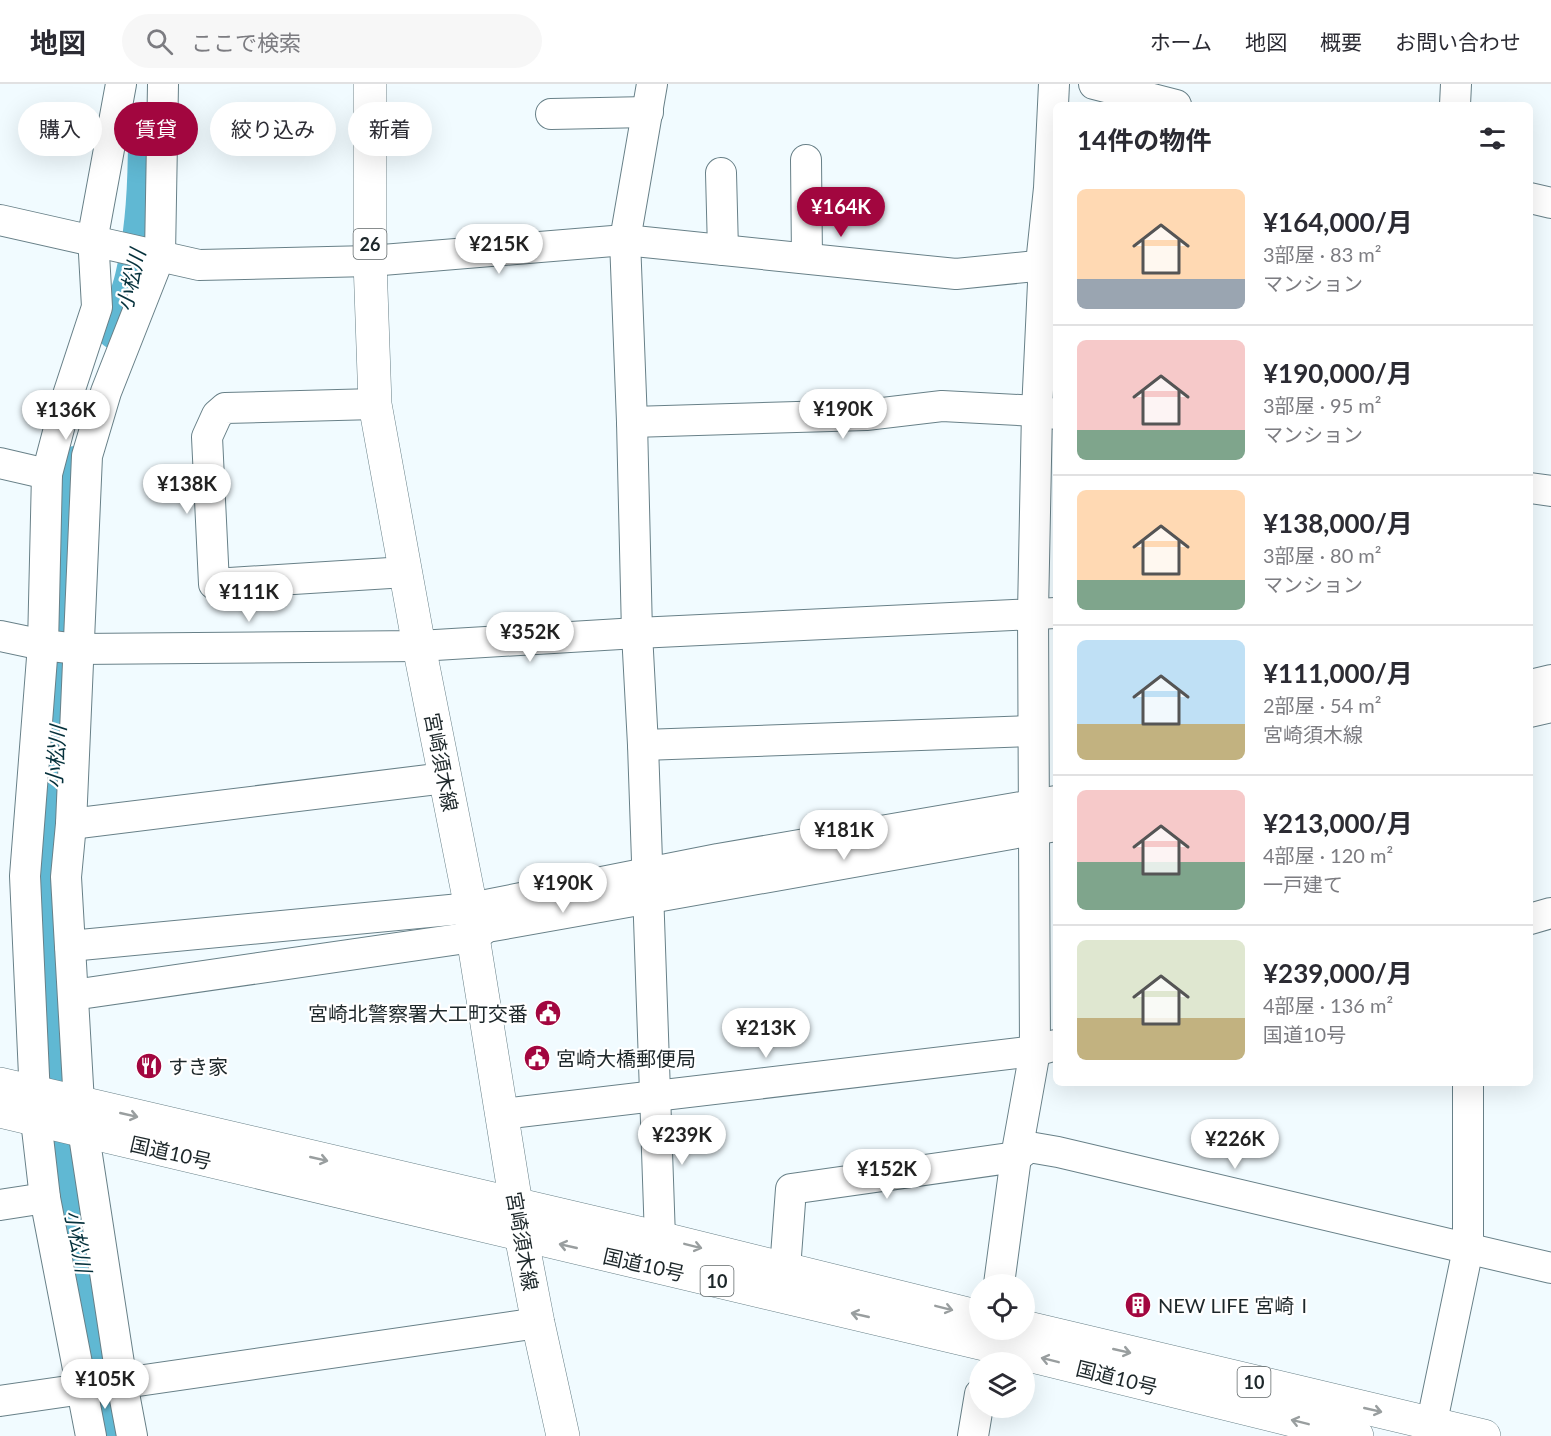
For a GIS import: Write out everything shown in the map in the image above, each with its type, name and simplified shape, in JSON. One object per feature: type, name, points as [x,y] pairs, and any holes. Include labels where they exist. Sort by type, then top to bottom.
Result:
[{"type":"main road","name":"宮崎須木線","points":[[370,84],[370,261],[375,404],[472,923],[519,1220],[538,1323],[563,1436]]},
{"type":"main road","name":"10","points":[[0,1084],[38,1107]]},
{"type":"main road","name":"10","points":[[0,1111],[38,1107]]},
{"type":"main road","name":"国道10号","points":[[38,1107],[519,1220],[969,1334]]},
{"type":"main road","name":"国道10号","points":[[519,1220],[660,1238],[785,1269],[969,1332]]},
{"type":"main road","name":"国道10号","points":[[1035,1331],[1430,1430],[1484,1436]]},
{"type":"main road","name":"国道10号","points":[[994,1340],[1357,1436]]},
{"type":"street","points":[[91,1436],[45,1198],[38,1107],[12,873],[43,645],[47,474],[67,398],[97,307],[106,243],[121,84]]},
{"type":"street","points":[[132,1436],[78,1116],[66,877],[71,824],[87,456],[106,392],[159,255],[163,84]]},
{"type":"street","points":[[1000,1274],[1016,1157],[1046,1048],[1045,816],[1033,731],[1044,613],[1047,412],[1043,283],[1048,264],[1048,188],[1054,84]]},
{"type":"street","points":[[1094,84],[1164,102]]},
{"type":"street","points":[[1455,102],[1456,84]]},
{"type":"street","points":[[551,114],[650,98],[625,240],[660,1238]]},
{"type":"street","points":[[806,160],[807,258]]},
{"type":"street","points":[[721,173],[723,250]]},
{"type":"street","points":[[1533,199],[1551,203]]},
{"type":"street","points":[[0,220],[199,265],[370,261],[625,240],[956,274],[1048,264]]},
{"type":"street","points":[[375,404],[225,408],[217,415],[207,436],[214,584],[406,572]]},
{"type":"street","points":[[632,422],[866,415],[942,406],[1047,412]]},
{"type":"street","points":[[0,463],[47,474]]},
{"type":"street","points":[[1533,488],[1551,491]]},
{"type":"street","points":[[0,636],[43,645],[78,649],[419,646],[1044,613]]},
{"type":"street","points":[[1533,684],[1551,680]]},
{"type":"street","points":[[1533,711],[1551,707]]},
{"type":"street","points":[[643,745],[1033,731]]},
{"type":"street","points":[[71,824],[445,778]]},
{"type":"street","points":[[73,994],[472,923],[647,886],[896,827],[1045,816]]},
{"type":"street","points":[[1533,918],[1551,913]]},
{"type":"street","points":[[70,946],[472,923]]},
{"type":"street","points":[[502,1114],[1046,1048]]},
{"type":"street","points":[[1430,1430],[1468,1249],[1468,1086]]},
{"type":"street","points":[[785,1269],[791,1189],[1016,1157],[1029,1147],[1551,1268]]},
{"type":"street","points":[[0,1204],[45,1198]]},
{"type":"street","points":[[0,1401],[538,1323]]},
{"type":"street","points":[[973,1436],[976,1418]]},
{"type":"waterway","name":"小松川","points":[[116,331],[132,284],[141,242],[147,156]]},
{"type":"waterway","name":"小松川","points":[[75,465],[67,537],[57,748],[48,815],[47,860],[55,1039],[66,1171],[116,1436]]},
{"type":"place","name":"宮崎北警察署大工町交番","points":[[548,1013]]},
{"type":"place","name":"宮崎大橋郵便局","points":[[537,1058]]},
{"type":"place","name":"すき家","points":[[149,1066]]},
{"type":"place","name":"NEW LIFE 宮崎Ⅰ","points":[[1138,1305]]}]
